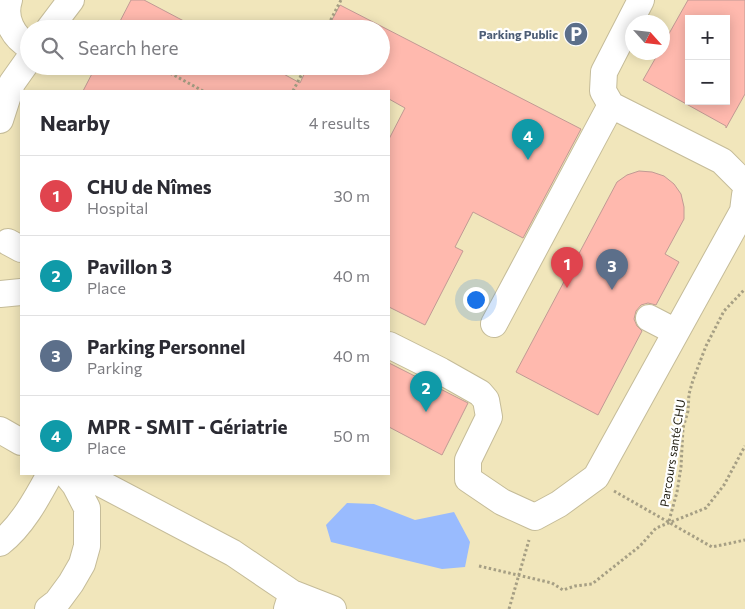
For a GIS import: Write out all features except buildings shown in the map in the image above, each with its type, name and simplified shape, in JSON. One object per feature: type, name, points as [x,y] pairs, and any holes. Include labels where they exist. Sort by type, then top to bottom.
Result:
[{"type":"lane","points":[[9,0],[7,12],[12,30],[20,39]]},
{"type":"lane","points":[[56,20],[71,0]]},
{"type":"lane","points":[[642,0],[604,72],[603,91],[612,105],[722,162],[745,184]]},
{"type":"lane","points":[[0,120],[12,83],[20,72]]},
{"type":"lane","points":[[494,324],[612,105]]},
{"type":"lane","points":[[390,346],[480,393],[486,400],[488,417],[468,460],[468,479],[502,502],[535,517],[558,504],[596,477],[743,210],[745,195]]},
{"type":"lane","points":[[0,294],[20,292]]},
{"type":"lane","points":[[649,318],[676,332]]},
{"type":"lane","points":[[0,430],[20,441]]},
{"type":"lane","points":[[0,543],[10,535],[36,499],[49,475]]},
{"type":"lane","points":[[48,609],[57,602],[71,583],[82,564],[87,546],[87,508],[75,485],[67,475]]},
{"type":"lane","points":[[85,475],[233,553],[290,601],[333,609]]},
{"type":"path","points":[[331,20],[341,0]]},
{"type":"path","points":[[174,75],[201,90]]},
{"type":"path","points":[[294,90],[301,75]]},
{"type":"path","name":"Parcours santé CHU","points":[[669,522],[677,492],[681,467],[683,428],[693,380],[706,346],[724,311],[745,289]]},
{"type":"path","name":"Parcours santé CHU","points":[[669,522],[706,508],[724,485],[745,446]]},
{"type":"path","points":[[596,477],[617,493],[712,547],[745,540]]},
{"type":"path","points":[[479,566],[552,583],[563,590],[592,584],[640,546],[656,528],[669,522]]},
{"type":"path","points":[[509,609],[529,538]]},
{"type":"shaded area","points":[[0,0],[745,0],[745,609],[0,609]]},
{"type":"water","points":[[347,503],[374,504],[415,520],[454,512],[470,542],[465,567],[442,569],[331,542],[326,525]]},
{"type":"place","name":"Parking Public","points":[[576,34]]},
{"type":"place","name":"MPR - SMIT - Gériatrie","points":[[528,160]]},
{"type":"place","name":"CHU de Nîmes","points":[[567,288]]},
{"type":"place","name":"Parking Personnel","points":[[612,290]]},
{"type":"place","name":"Pavillon 3","points":[[426,412]]}]
